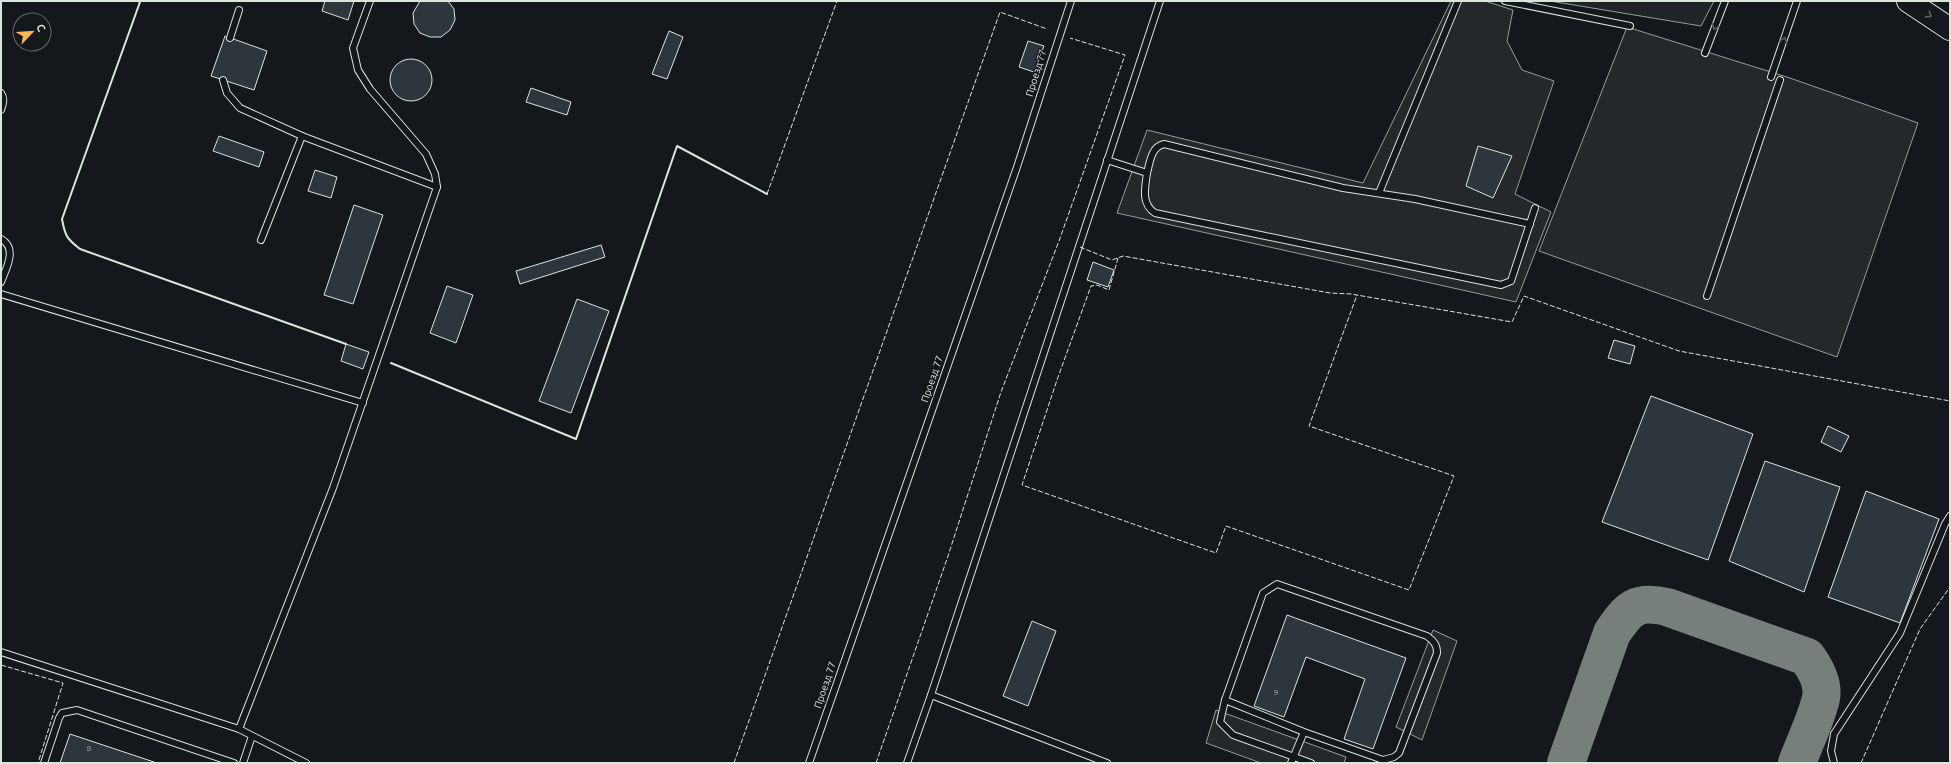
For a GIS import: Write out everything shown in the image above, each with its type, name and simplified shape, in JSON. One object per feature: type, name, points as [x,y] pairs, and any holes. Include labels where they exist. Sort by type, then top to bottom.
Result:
[{"type":"highway","points":[[1908,1],[1950,29]]},
{"type":"lane","points":[[239,729],[330,495],[437,187],[435,174],[426,154],[370,89],[358,70],[353,48],[370,1]]},
{"type":"lane","name":"Проезд 77","points":[[809,763],[1017,167],[1071,1]]},
{"type":"lane","points":[[907,763],[931,695],[1160,1]]},
{"type":"lane","points":[[1379,193],[1458,1]]},
{"type":"lane","points":[[1505,1],[1630,26]]},
{"type":"lane","points":[[1705,52],[1725,1]]},
{"type":"lane","points":[[1771,77],[1797,1]]},
{"type":"lane","points":[[230,38],[239,10]]},
{"type":"lane","points":[[223,80],[227,93],[240,108],[302,136],[437,187]]},
{"type":"lane","points":[[1707,296],[1780,80]]},
{"type":"lane","points":[[1,93],[4,97],[1,110]]},
{"type":"lane","points":[[261,240],[302,136]]},
{"type":"lane","points":[[1530,224],[1450,206],[1343,188],[1164,144],[1156,147],[1153,152],[1147,173],[1145,197],[1149,209],[1155,213],[1496,284],[1507,284],[1511,281],[1530,224],[1535,208]]},
{"type":"lane","points":[[1107,160],[1147,173]]},
{"type":"lane","points":[[1,240],[8,244],[10,251],[1,282]]},
{"type":"lane","points":[[1,294],[363,403]]},
{"type":"lane","points":[[1834,763],[1831,750],[1834,734],[1900,633],[1945,524],[1950,516]]},
{"type":"lane","points":[[1225,700],[1304,732],[1383,760],[1394,757],[1399,753],[1437,653],[1437,648],[1433,640],[1427,636],[1277,584],[1263,593],[1225,700],[1220,722],[1224,728],[1233,735],[1311,763]]},
{"type":"lane","points":[[1,652],[239,729],[306,763]]},
{"type":"lane","points":[[931,695],[1107,763]]},
{"type":"lane","points":[[44,763],[62,713],[78,710],[234,763]]},
{"type":"lane","points":[[1292,763],[1304,732]]},
{"type":"lane","points":[[242,763],[252,736]]},
{"type":"shaded area","points":[[1451,1],[1485,1],[1513,10],[1507,41],[1522,70],[1554,81],[1515,194],[1551,212],[1516,302],[1117,213],[1147,130],[1363,183]]},
{"type":"shaded area","points":[[1550,1],[1714,1],[1701,26]]},
{"type":"shaded area","points":[[1627,27],[1787,77],[1918,123],[1837,357],[1539,251]]},
{"type":"shaded area","points":[[1433,630],[1457,641],[1422,740],[1396,727]]},
{"type":"shaded area","points":[[1216,710],[1346,757],[1344,763],[1261,763],[1206,743]]},
{"type":"building","points":[[325,1],[354,1],[348,20],[322,11]]},
{"type":"building","points":[[420,1],[448,1],[454,9],[455,20],[450,30],[441,37],[430,37],[420,33],[414,24],[413,13]]},
{"type":"building","points":[[669,31],[683,37],[667,79],[652,74]]},
{"type":"building","points":[[225,36],[267,51],[254,90],[211,76]]},
{"type":"building","points":[[1028,41],[1044,46],[1034,72],[1019,67]]},
{"type":"building","points":[[411,59],[426,65],[432,80],[426,95],[411,101],[396,95],[390,80],[396,65]]},
{"type":"building","points":[[531,88],[571,102],[567,115],[526,102]]},
{"type":"building","points":[[219,136],[264,152],[259,167],[213,151]]},
{"type":"building","points":[[1478,146],[1512,156],[1493,198],[1466,186]]},
{"type":"building","points":[[315,170],[337,177],[331,198],[308,191]]},
{"type":"building","points":[[354,205],[383,215],[353,304],[324,295]]},
{"type":"building","points":[[601,245],[605,257],[520,284],[516,271]]},
{"type":"building","points":[[1093,262],[1114,270],[1108,287],[1087,280]]},
{"type":"building","points":[[447,286],[473,295],[456,343],[430,333]]},
{"type":"building","points":[[577,299],[609,311],[571,413],[539,401]]},
{"type":"building","points":[[1614,340],[1635,346],[1630,364],[1608,358]]},
{"type":"building","points":[[346,344],[369,352],[363,369],[341,361]]},
{"type":"building","points":[[1651,396],[1753,434],[1708,560],[1602,522]]},
{"type":"building","points":[[1828,426],[1849,436],[1841,452],[1821,442]]},
{"type":"building","points":[[1765,461],[1840,487],[1804,592],[1729,561]]},
{"type":"building","points":[[1866,491],[1939,519],[1900,623],[1828,597]]},
{"type":"building","points":[[1287,615],[1406,658],[1373,749],[1344,739],[1365,679],[1306,657],[1284,717],[1254,706]]},
{"type":"building","points":[[1032,621],[1056,631],[1028,706],[1003,696]]},
{"type":"building","points":[[70,734],[157,763],[60,763]]},
{"type":"taxiway","points":[[1566,763],[1612,633],[1623,617],[1634,608],[1648,605],[1667,607],[1807,657],[1818,676],[1822,692],[1817,714],[1797,763]]},
{"type":"fence","points":[[767,194],[837,1]]},
{"type":"fence","points":[[734,763],[1000,12],[1047,29]]},
{"type":"fence","points":[[876,763],[947,559],[1001,392],[1059,241],[1125,55],[1070,38]]},
{"type":"fence","points":[[1080,247],[1112,260],[1123,256],[1330,293],[1351,294],[1512,322],[1524,296],[1679,351],[1950,401]]},
{"type":"fence","points":[[1118,258],[1109,290],[1097,285],[1091,286],[1057,380],[1022,485],[1216,553],[1226,526],[1409,590],[1454,476],[1309,426],[1357,295]]},
{"type":"fence","points":[[1861,763],[1920,629],[1950,587]]},
{"type":"fence","points":[[1,665],[63,683],[38,763]]},
{"type":"wall","points":[[138,1],[140,2],[62,219],[67,237],[80,249],[346,344]]},
{"type":"wall","points":[[391,363],[576,439],[677,146],[767,194]]}]
